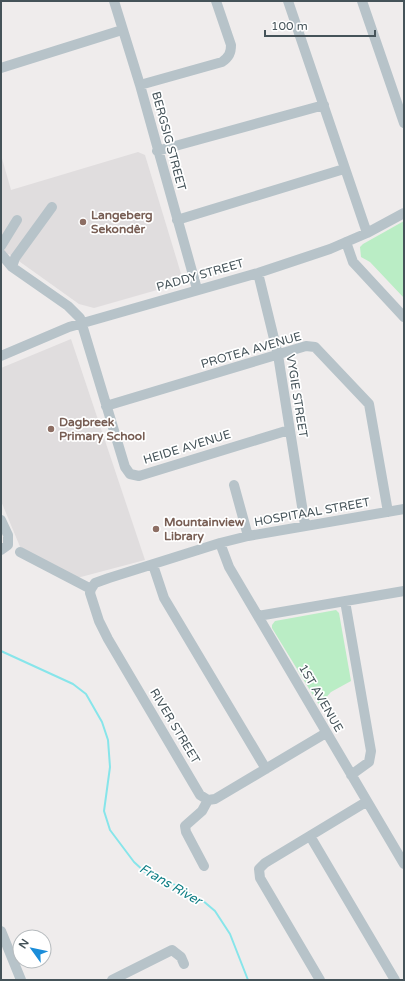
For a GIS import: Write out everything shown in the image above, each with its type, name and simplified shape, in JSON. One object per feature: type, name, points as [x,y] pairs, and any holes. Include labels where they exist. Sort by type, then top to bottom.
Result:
[{"type":"street","name":"BERGSIG STREET","points":[[114,1],[140,85],[157,151],[197,289]]},
{"type":"street","points":[[140,85],[222,62],[227,59],[231,50],[231,45],[216,1]]},
{"type":"street","points":[[288,1],[367,233]]},
{"type":"street","points":[[362,1],[401,102],[404,123]]},
{"type":"street","points":[[1,68],[122,30]]},
{"type":"street","points":[[157,151],[324,105]]},
{"type":"street","points":[[177,220],[344,169]]},
{"type":"street","points":[[12,267],[15,258],[52,207]]},
{"type":"street","name":"PADDY STREET","points":[[1,356],[81,324],[197,289],[258,273],[320,253],[367,233],[404,213]]},
{"type":"street","points":[[1,246],[17,220]]},
{"type":"street","points":[[346,242],[353,262],[404,318]]},
{"type":"street","name":"HEIDE AVENUE","points":[[1,254],[12,267],[68,306],[80,318],[124,467],[130,474],[139,476],[289,430]]},
{"type":"street","name":"VYGIE STREET","points":[[258,273],[278,354],[305,525]]},
{"type":"street","name":"PROTEA AVENUE","points":[[106,406],[306,346],[315,347],[366,399],[371,410],[388,512]]},
{"type":"street","points":[[234,485],[248,536]]},
{"type":"street","name":"HOSPITAAL STREET","points":[[91,589],[95,583],[220,543],[305,525],[404,509]]},
{"type":"street","points":[[1,520],[9,540],[8,545],[1,550]]},
{"type":"street","name":"1ST AVENUE","points":[[220,543],[227,563],[366,802],[403,861]]},
{"type":"street","points":[[20,552],[91,589]]},
{"type":"street","points":[[153,565],[164,598],[266,769]]},
{"type":"street","name":"RIVER STREET","points":[[91,589],[90,594],[98,622],[200,795],[208,800]]},
{"type":"street","points":[[258,616],[404,591]]},
{"type":"street","points":[[345,601],[371,751],[369,762],[351,775]]},
{"type":"street","points":[[204,866],[184,826],[202,810],[208,800],[215,799],[326,733]]},
{"type":"street","points":[[320,980],[260,878],[259,869],[265,863],[366,802]]},
{"type":"street","points":[[310,836],[395,980]]},
{"type":"street","points":[[1,931],[21,980]]},
{"type":"street","points":[[112,980],[172,950],[177,952],[184,964]]},
{"type":"shaded area","name":"Langeberg Sekondêr","points":[[138,152],[145,155],[182,277],[178,284],[94,308],[79,304],[9,254],[1,258],[1,155],[11,190]]},
{"type":"shaded area","name":"Dagbreek Primary School","points":[[71,339],[145,560],[77,578],[21,549],[1,501],[1,368]]},
{"type":"green space","points":[[404,221],[404,298],[370,262],[361,257],[360,247]]},
{"type":"green space","points":[[336,610],[339,613],[351,681],[331,692],[319,705],[272,628],[272,625],[275,621]]},
{"type":"waterway","name":"Frans River","points":[[1,651],[73,684],[86,694],[102,722],[108,740],[110,767],[104,811],[110,830],[134,862],[145,872],[166,880],[202,900],[215,911],[230,934],[248,980]]},
{"type":"place","name":"Langeberg Sekondêr","points":[[83,222]]},
{"type":"place","name":"Dagbreek Primary School","points":[[51,429]]},
{"type":"place","name":"Mountainview Library","points":[[156,529]]}]
